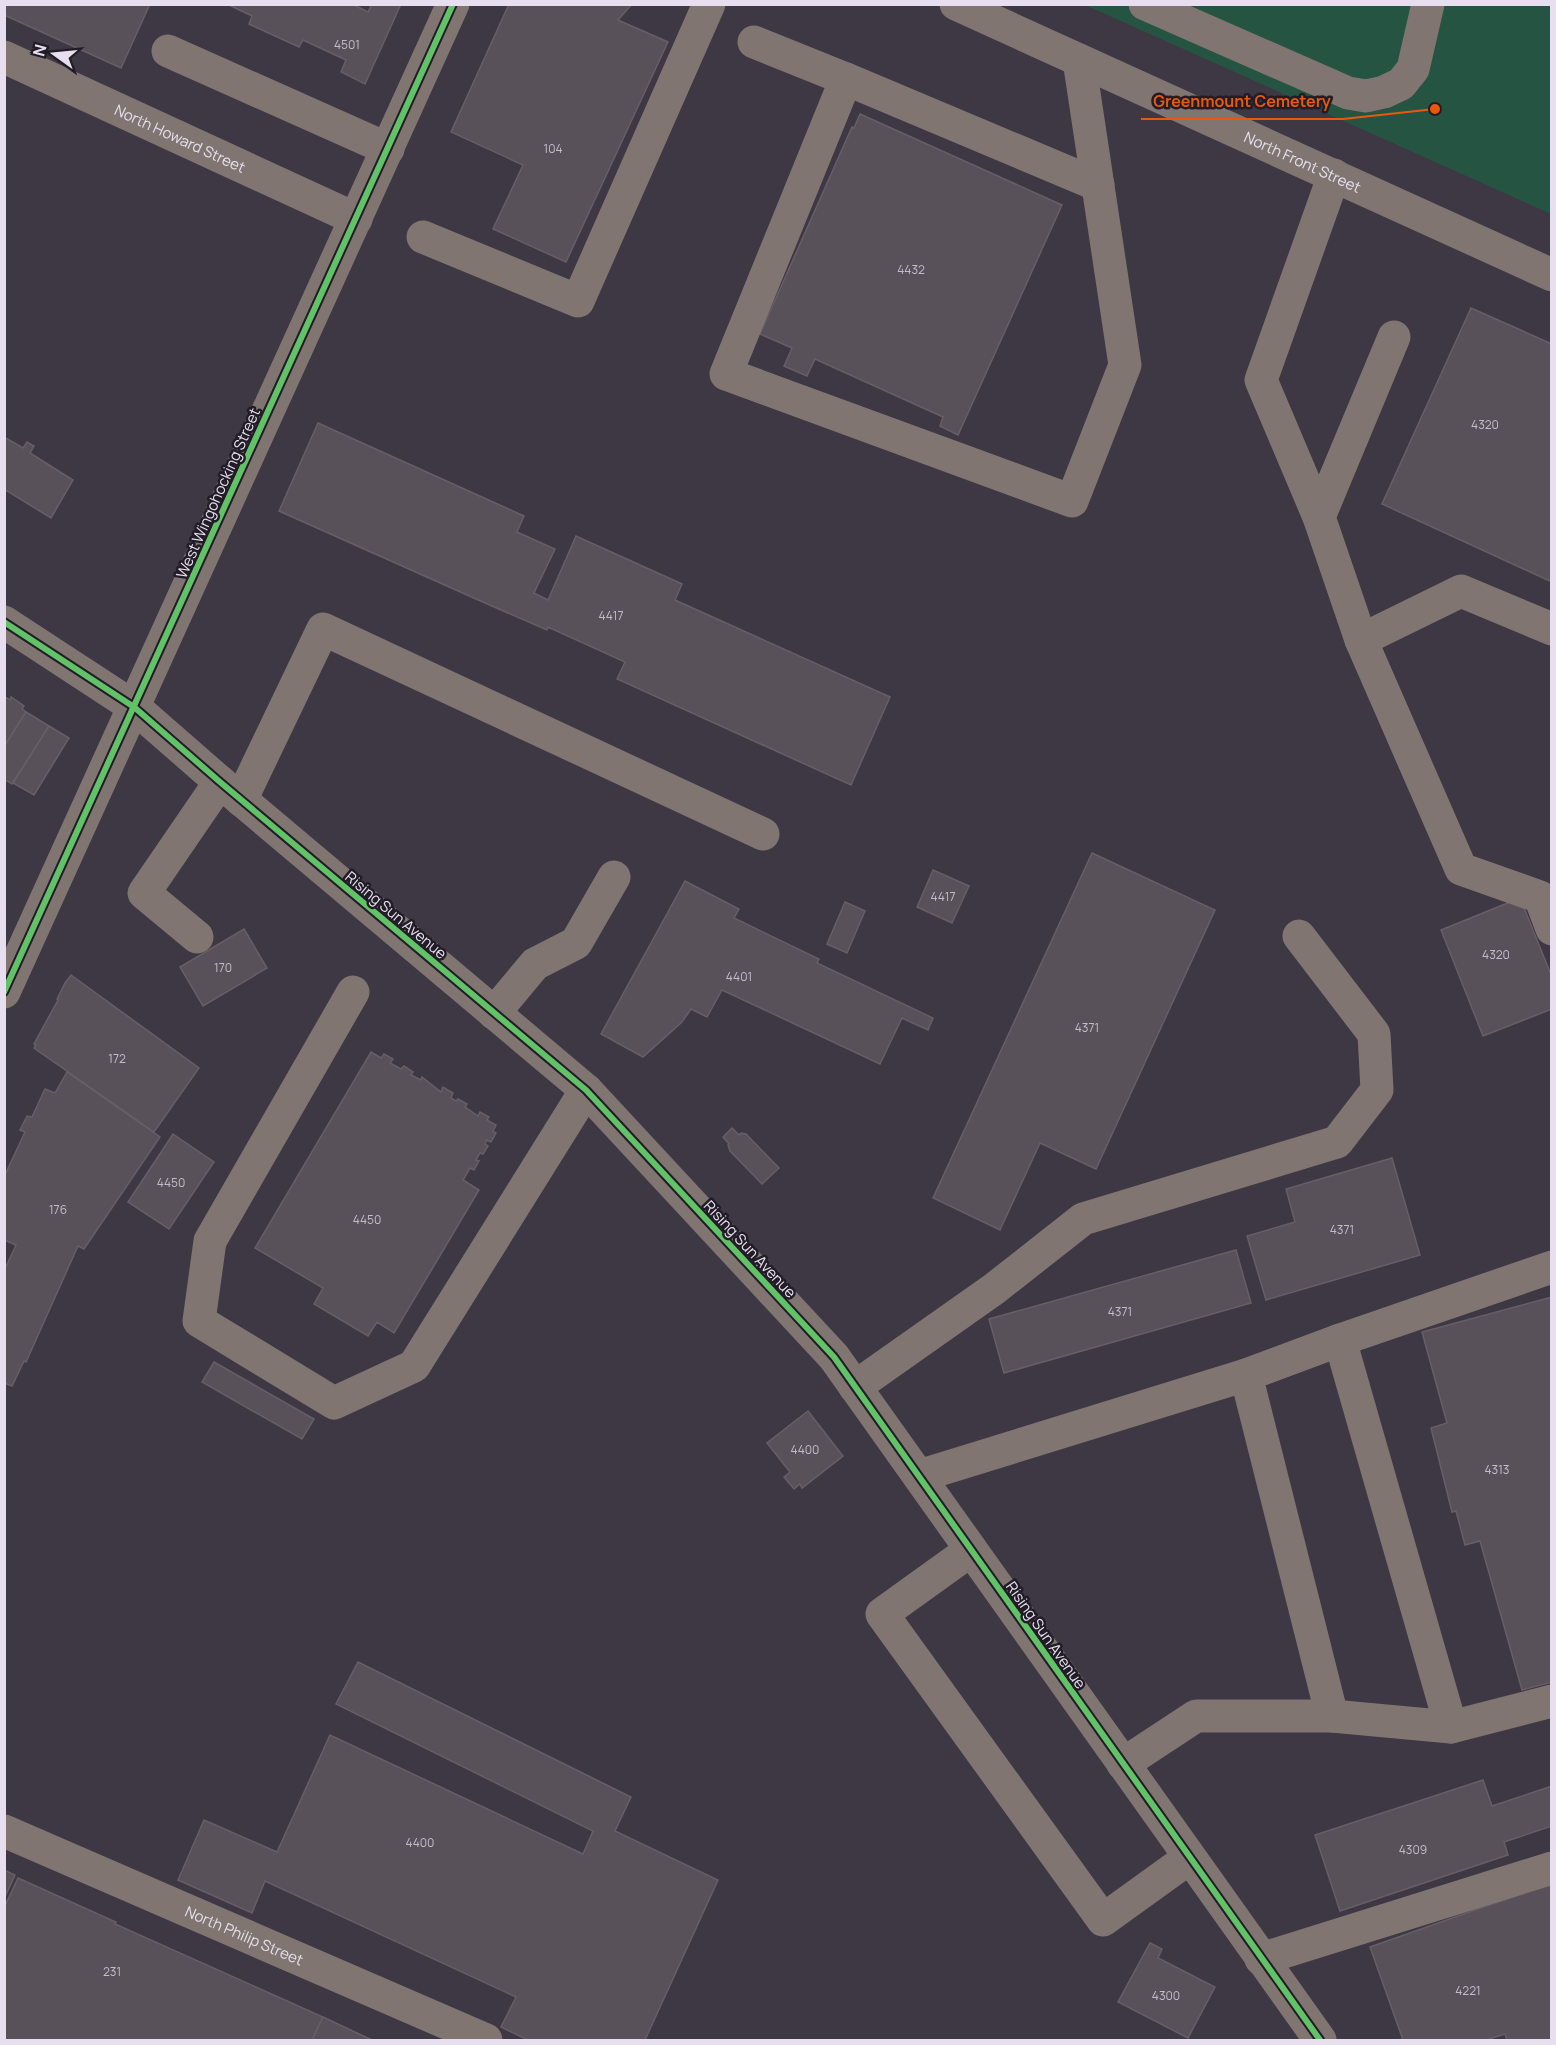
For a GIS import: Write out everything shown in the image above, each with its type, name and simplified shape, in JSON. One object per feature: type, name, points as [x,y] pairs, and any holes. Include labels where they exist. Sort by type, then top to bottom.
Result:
[{"type":"street","name":"West Wingohocking Street","points":[[4,992],[453,4]]},
{"type":"street","points":[[423,237],[578,301],[709,4]]},
{"type":"street","name":"North Front Street","points":[[956,4],[1551,275]]},
{"type":"street","points":[[1145,4],[1348,93],[1366,96],[1384,92],[1401,84],[1413,69],[1428,4]]},
{"type":"street","points":[[754,42],[1098,185]]},
{"type":"street","points":[[168,51],[388,149]]},
{"type":"street","name":"North Howard Street","points":[[4,57],[356,219]]},
{"type":"street","points":[[846,79],[726,374],[1072,501],[1125,365],[1079,60]]},
{"type":"street","points":[[1334,175],[1261,380],[1319,517],[1361,640],[1461,869],[1540,897],[1551,929]]},
{"type":"street","points":[[1319,517],[1394,337]]},
{"type":"street","points":[[1361,640],[1461,591],[1551,629]]},
{"type":"street","name":"Rising Sun Avenue","points":[[4,621],[134,707],[586,1090],[834,1358],[1320,2040]]},
{"type":"street","points":[[197,937],[144,893],[231,791],[323,629],[763,834]]},
{"type":"street","points":[[494,1013],[535,964],[576,943],[614,877]]},
{"type":"street","points":[[855,1387],[994,1289],[1083,1219],[1337,1142],[1377,1090],[1374,1034],[1299,936]]},
{"type":"street","points":[[353,993],[210,1241],[200,1321],[334,1403],[414,1366],[586,1090]]},
{"type":"street","points":[[919,1476],[1246,1374],[1551,1267]]},
{"type":"street","points":[[1341,1340],[1451,1727]]},
{"type":"street","points":[[1246,1374],[1332,1716]]},
{"type":"street","points":[[971,1550],[882,1614],[1103,1920],[1189,1858]]},
{"type":"street","points":[[1123,1764],[1196,1716],[1332,1716],[1451,1727],[1551,1701]]},
{"type":"street","name":"North Philip Street","points":[[4,1831],[486,2040]]},
{"type":"street","points":[[1261,1959],[1551,1868]]},
{"type":"green space","points":[[1085,5],[1551,5],[1551,214]]},
{"type":"building","points":[[4,4],[150,4],[121,68],[4,15]]},
{"type":"building","points":[[227,4],[352,4],[368,12],[372,4],[401,4],[365,84],[341,72],[346,60],[303,40],[299,47],[249,24],[252,16]]},
{"type":"building","points":[[509,4],[632,4],[618,20],[668,42],[566,262],[493,229],[523,165],[451,132]]},
{"type":"building","points":[[860,114],[1062,205],[958,435],[940,426],[943,417],[815,359],[807,376],[784,366],[792,348],[760,334],[852,127],[854,128]]},
{"type":"building","points":[[1471,308],[1552,344],[1552,582],[1382,504]]},
{"type":"building","points":[[318,423],[524,516],[517,532],[555,549],[534,593],[548,600],[576,536],[682,584],[675,600],[890,697],[851,785],[617,679],[625,662],[548,627],[547,630],[485,603],[279,511]]},
{"type":"building","points":[[4,437],[23,448],[27,442],[34,446],[30,453],[73,480],[51,518],[4,489]]},
{"type":"building","points":[[5,697],[10,700],[11,697],[24,706],[22,709],[26,712],[4,747]]},
{"type":"building","points":[[26,712],[49,726],[12,784],[4,779],[4,747]]},
{"type":"building","points":[[49,726],[69,738],[34,795],[13,783]]},
{"type":"building","points":[[1092,853],[1215,910],[1096,1169],[1040,1143],[1000,1230],[933,1198]]},
{"type":"building","points":[[933,870],[969,886],[952,923],[917,907]]},
{"type":"building","points":[[685,881],[739,909],[734,918],[819,959],[817,963],[933,1018],[928,1030],[902,1018],[880,1064],[722,990],[707,1017],[691,1009],[682,1022],[643,1057],[601,1034]]},
{"type":"building","points":[[1520,898],[1552,977],[1552,1009],[1483,1036],[1441,930]]},
{"type":"building","points":[[845,902],[865,911],[847,953],[827,944]]},
{"type":"building","points":[[244,929],[267,968],[203,1006],[180,967]]},
{"type":"building","points":[[71,975],[199,1068],[154,1132],[34,1048],[36,1045],[34,1044]]},
{"type":"building","points":[[371,1052],[381,1058],[384,1054],[393,1059],[390,1063],[401,1069],[404,1066],[413,1072],[411,1075],[421,1080],[422,1077],[441,1092],[443,1087],[453,1093],[451,1098],[467,1104],[465,1107],[478,1116],[480,1112],[489,1117],[487,1120],[496,1125],[493,1131],[496,1133],[491,1142],[487,1140],[485,1144],[488,1146],[483,1154],[480,1153],[474,1170],[470,1168],[463,1180],[479,1190],[394,1333],[377,1322],[368,1336],[314,1304],[323,1288],[255,1248]]},
{"type":"building","points":[[67,1072],[160,1137],[84,1249],[78,1246],[26,1362],[24,1361],[12,1386],[4,1383],[4,1271],[16,1245],[4,1240],[4,1177],[25,1132],[20,1130],[27,1116],[32,1117],[45,1089],[55,1093]]},
{"type":"building","points":[[732,1128],[739,1135],[746,1134],[779,1168],[762,1184],[730,1151],[729,1144],[723,1137]]},
{"type":"building","points":[[173,1134],[214,1162],[169,1229],[128,1202]]},
{"type":"building","points":[[1392,1158],[1420,1255],[1266,1300],[1247,1236],[1295,1222],[1286,1189]]},
{"type":"building","points":[[1236,1250],[1251,1303],[1004,1373],[989,1319]]},
{"type":"building","points":[[1552,1297],[1552,1682],[1522,1690],[1480,1541],[1465,1545],[1456,1511],[1452,1512],[1431,1428],[1447,1423],[1422,1332]]},
{"type":"building","points":[[214,1362],[314,1419],[302,1439],[202,1382]]},
{"type":"building","points":[[808,1411],[843,1456],[802,1488],[800,1484],[794,1489],[784,1477],[790,1472],[767,1443]]},
{"type":"building","points":[[358,1662],[631,1797],[615,1831],[718,1880],[645,2040],[528,2040],[501,2027],[516,1997],[265,1881],[252,1913],[178,1880],[204,1820],[277,1852],[330,1735],[583,1854],[593,1831],[336,1704]]},
{"type":"building","points":[[1483,1780],[1492,1806],[1552,1786],[1552,1826],[1504,1842],[1508,1855],[1340,1911],[1315,1835]]},
{"type":"building","points":[[4,1870],[15,1875],[4,1899]]},
{"type":"building","points":[[18,1878],[323,2017],[312,2040],[4,2040],[4,1908]]},
{"type":"building","points":[[1552,1883],[1552,2040],[1507,2040],[1505,2034],[1486,2040],[1403,2040],[1370,1947]]},
{"type":"building","points":[[1150,1943],[1162,1949],[1158,1958],[1215,1987],[1188,2038],[1118,2002]]},
{"type":"building","points":[[323,2017],[372,2040],[312,2040]]},
{"type":"cycle path","points":[[4,992],[453,4]]},
{"type":"cycle path","points":[[4,622],[134,707],[586,1090],[834,1357],[1320,2040]]},
{"type":"place","name":"Greenmount Cemetery","points":[[1435,109]]}]
